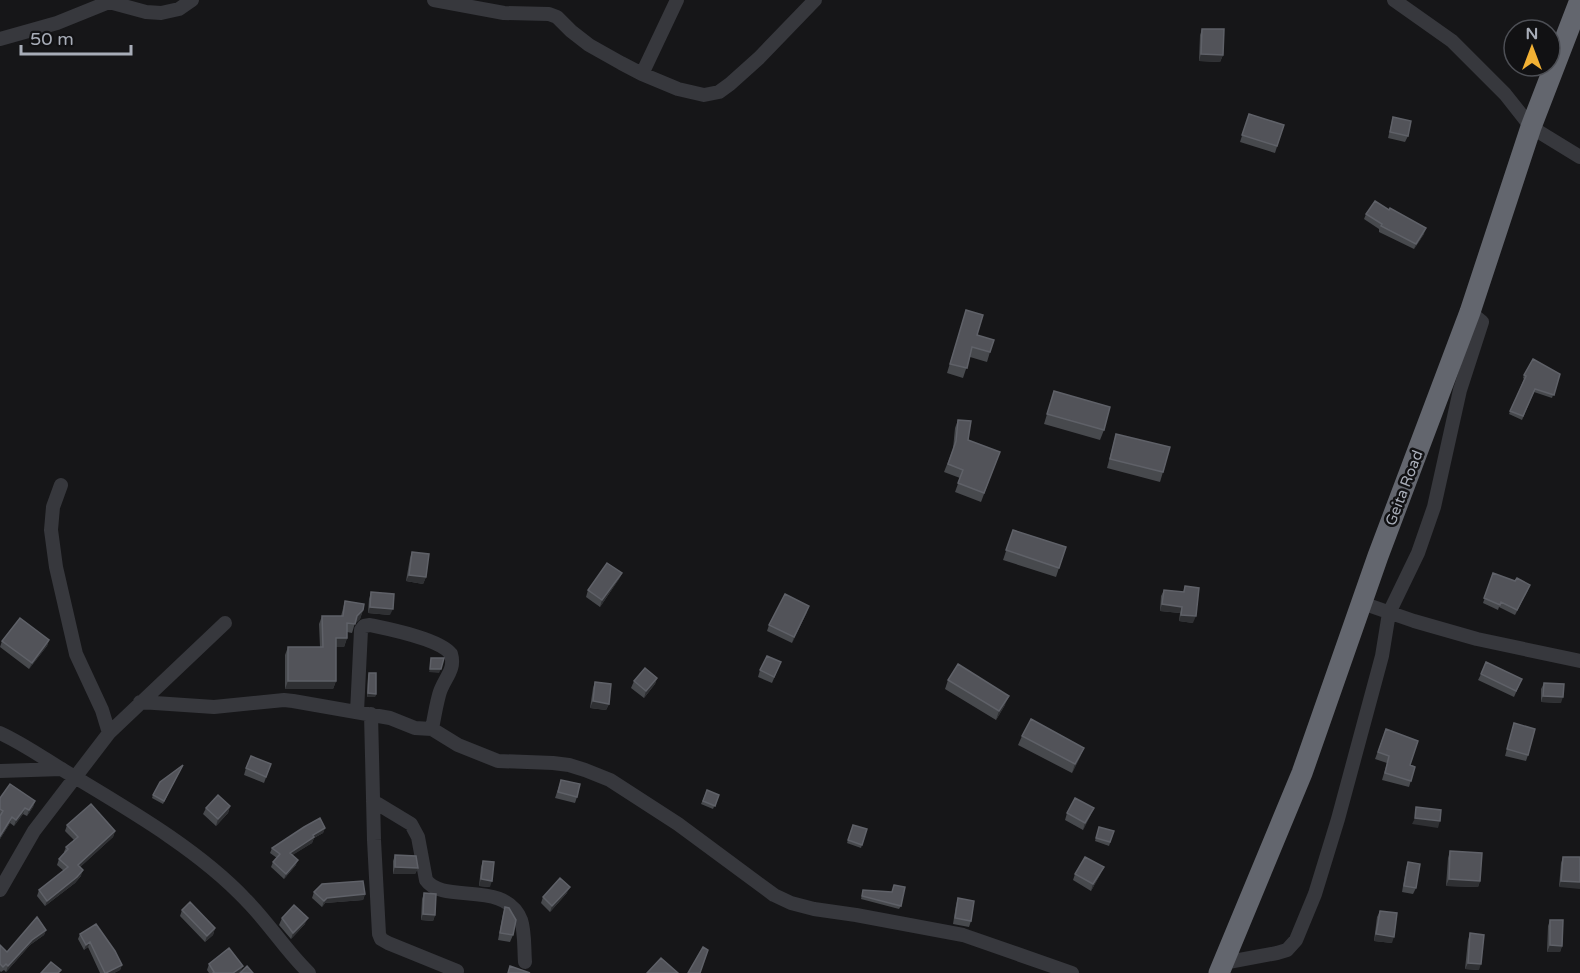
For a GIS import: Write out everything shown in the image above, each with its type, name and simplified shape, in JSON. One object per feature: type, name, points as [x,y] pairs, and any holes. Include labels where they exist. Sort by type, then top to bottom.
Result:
[{"type":"highway","name":"Geita Road","points":[[1221,968],[1302,772],[1470,312],[1532,127],[1580,0]]},
{"type":"street","points":[[0,39],[57,23],[109,2],[146,12],[161,13],[179,9],[192,0]]},
{"type":"street","points":[[434,0],[504,14],[549,14],[557,17],[589,45],[642,74],[690,93],[704,95],[719,92],[759,57],[815,0]]},
{"type":"street","points":[[642,74],[677,0]]},
{"type":"street","points":[[1394,0],[1452,41],[1491,79],[1532,127],[1580,157]]},
{"type":"street","points":[[1221,968],[1287,950],[1296,940],[1314,894],[1338,819],[1382,656],[1389,612],[1418,553],[1434,507],[1460,390],[1482,321],[1470,312]]},
{"type":"street","points":[[61,485],[53,507],[51,530],[59,585],[76,654],[102,710],[109,733]]},
{"type":"street","points":[[1362,603],[1477,639],[1580,661]]},
{"type":"street","points":[[0,890],[68,773],[225,622]]},
{"type":"street","points":[[357,712],[361,630],[364,626],[370,625],[430,642],[443,647],[451,654],[453,666],[439,692],[432,729]]},
{"type":"street","points":[[140,702],[214,707],[284,700],[371,714],[398,720],[415,728],[432,729],[466,749],[498,761],[569,765],[610,780],[678,824],[774,894],[791,903],[963,935],[1072,973]]},
{"type":"street","points":[[371,714],[379,934],[381,939],[388,943],[457,971]]},
{"type":"street","points":[[0,733],[129,810],[212,868],[247,900],[296,961],[309,973]]},
{"type":"street","points":[[0,771],[68,773]]},
{"type":"street","points":[[373,801],[411,824],[418,837],[426,880],[430,885],[439,889],[497,898],[517,912],[522,923],[525,962]]},
{"type":"building","points":[[1202,29],[1224,29],[1223,55],[1201,54]]},
{"type":"building","points":[[1249,114],[1284,125],[1277,146],[1242,135]]},
{"type":"building","points":[[1393,117],[1411,121],[1408,136],[1390,132]]},
{"type":"building","points":[[1375,201],[1426,228],[1416,244],[1381,226],[1382,224],[1366,214]]},
{"type":"building","points":[[966,310],[983,315],[977,335],[994,340],[990,352],[972,347],[967,368],[950,364]]},
{"type":"building","points":[[1533,359],[1560,374],[1554,395],[1535,389],[1523,416],[1510,411]]},
{"type":"building","points":[[1054,391],[1110,407],[1104,430],[1047,414]]},
{"type":"building","points":[[958,420],[971,421],[968,440],[1000,452],[984,493],[958,483],[963,470],[948,464],[956,441]]},
{"type":"building","points":[[1116,434],[1170,447],[1163,472],[1110,459]]},
{"type":"building","points":[[1013,530],[1066,547],[1059,568],[1006,550]]},
{"type":"building","points":[[412,552],[429,554],[426,577],[409,575]]},
{"type":"building","points":[[607,563],[622,573],[602,600],[588,590]]},
{"type":"building","points":[[1493,573],[1515,581],[1517,578],[1530,585],[1517,610],[1501,602],[1500,605],[1484,598]]},
{"type":"building","points":[[1185,586],[1199,588],[1196,616],[1181,615],[1182,607],[1162,604],[1164,590],[1184,592]]},
{"type":"building","points":[[371,592],[394,594],[393,609],[370,607]]},
{"type":"building","points":[[785,594],[809,606],[794,637],[769,625]]},
{"type":"building","points":[[345,601],[364,604],[355,624],[347,623],[347,638],[336,638],[336,681],[288,681],[288,647],[323,647],[322,616],[343,616]]},
{"type":"building","points":[[20,618],[49,640],[32,663],[2,641]]},
{"type":"building","points":[[767,656],[781,662],[774,677],[760,670]]},
{"type":"building","points":[[431,658],[444,658],[441,669],[430,669]]},
{"type":"building","points":[[1486,662],[1522,679],[1516,691],[1481,674]]},
{"type":"building","points":[[958,664],[1009,696],[999,711],[948,680]]},
{"type":"building","points":[[645,668],[657,678],[646,691],[634,681]]},
{"type":"building","points":[[369,673],[376,673],[376,694],[368,693]]},
{"type":"building","points":[[595,682],[611,684],[609,704],[593,701]]},
{"type":"building","points":[[1544,683],[1564,684],[1563,697],[1543,696]]},
{"type":"building","points":[[1031,719],[1084,748],[1075,764],[1022,736]]},
{"type":"building","points":[[1514,723],[1535,729],[1528,755],[1507,749]]},
{"type":"building","points":[[1386,729],[1418,741],[1410,765],[1415,767],[1411,781],[1385,773],[1389,756],[1378,752]]},
{"type":"building","points":[[251,756],[271,764],[266,777],[246,768]]},
{"type":"building","points":[[183,765],[164,801],[153,795],[160,782]]},
{"type":"building","points":[[561,780],[580,784],[577,797],[558,792]]},
{"type":"building","points":[[10,784],[35,801],[29,810],[25,808],[16,820],[12,817],[0,836],[0,816],[3,811],[0,809],[0,798]]},
{"type":"building","points":[[707,790],[719,795],[715,806],[703,801]]},
{"type":"building","points":[[218,795],[230,806],[218,819],[206,808]]},
{"type":"building","points":[[1075,798],[1094,808],[1085,823],[1067,813]]},
{"type":"building","points":[[91,804],[115,831],[78,865],[83,870],[77,877],[47,901],[39,890],[68,867],[59,859],[68,849],[66,847],[78,837],[67,825]]},
{"type":"building","points":[[1416,807],[1441,810],[1440,821],[1415,818]]},
{"type":"building","points":[[320,818],[325,828],[290,853],[298,860],[286,874],[273,862],[280,854],[272,848]]},
{"type":"building","points":[[853,825],[867,829],[862,845],[848,840]]},
{"type":"building","points":[[1099,827],[1114,831],[1110,842],[1096,838]]},
{"type":"building","points":[[1450,851],[1482,853],[1480,881],[1449,879]]},
{"type":"building","points":[[395,855],[416,856],[418,868],[395,867]]},
{"type":"building","points":[[1085,857],[1104,867],[1093,884],[1075,874]]},
{"type":"building","points":[[1563,857],[1580,857],[1580,882],[1561,881]]},
{"type":"building","points":[[483,861],[494,862],[492,881],[481,879]]},
{"type":"building","points":[[1408,862],[1420,864],[1416,888],[1404,886]]},
{"type":"building","points":[[560,878],[570,887],[552,906],[543,897]]},
{"type":"building","points":[[363,881],[365,894],[327,898],[324,901],[314,892],[322,884]]},
{"type":"building","points":[[894,885],[905,887],[901,906],[862,896],[863,890],[892,892]]},
{"type":"building","points":[[424,893],[436,894],[435,915],[423,914]]},
{"type":"building","points":[[958,898],[974,901],[971,921],[955,918]]},
{"type":"building","points":[[190,902],[215,928],[207,936],[182,910]]},
{"type":"building","points":[[294,905],[308,918],[293,933],[282,918]]},
{"type":"building","points":[[505,907],[509,908],[516,920],[513,935],[500,933]]},
{"type":"building","points":[[1380,911],[1397,913],[1394,937],[1376,934]]},
{"type":"building","points":[[37,917],[46,930],[32,940],[8,966],[6,964],[3,967],[0,964],[0,945],[7,952]]},
{"type":"building","points":[[1550,920],[1563,920],[1562,946],[1550,945]]},
{"type":"building","points":[[96,924],[122,965],[106,973],[90,942],[86,945],[80,934]]},
{"type":"building","points":[[1470,933],[1484,935],[1481,964],[1468,963]]},
{"type":"building","points":[[703,947],[708,950],[700,973],[688,973]]},
{"type":"building","points":[[229,948],[243,966],[233,973],[213,973],[209,964]]},
{"type":"building","points":[[661,958],[678,973],[647,973]]},
{"type":"building","points":[[51,962],[61,970],[58,973],[41,973]]},
{"type":"building","points":[[247,966],[253,973],[240,973]]},
{"type":"building","points":[[510,966],[530,973],[508,973]]}]
